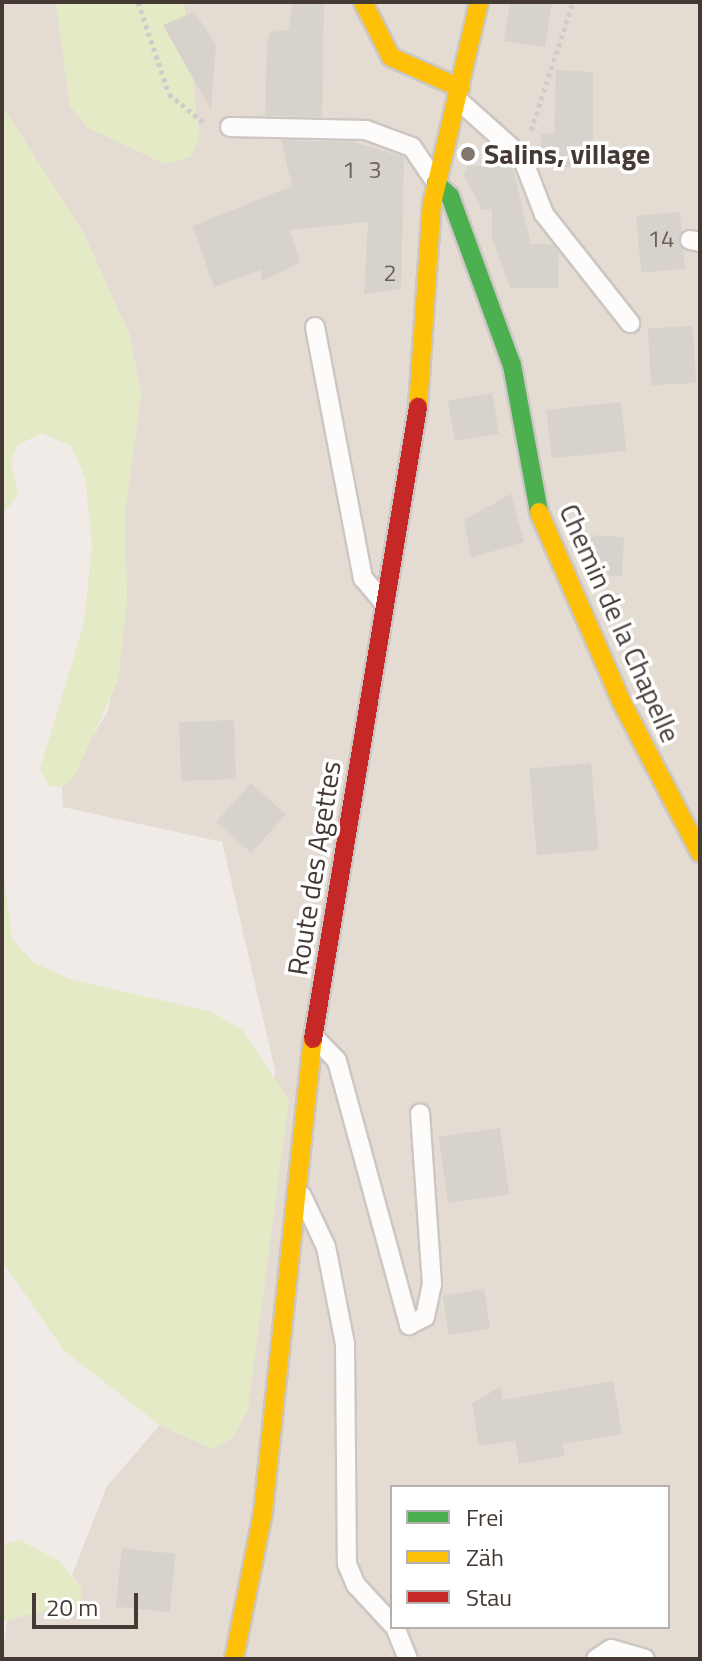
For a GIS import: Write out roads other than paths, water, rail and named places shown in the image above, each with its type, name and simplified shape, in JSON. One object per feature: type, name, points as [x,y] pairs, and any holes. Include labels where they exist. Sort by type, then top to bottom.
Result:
[{"type":"street","points":[[363,2],[391,57],[459,94]]},
{"type":"street","name":"Route des Agettes","points":[[234,1659],[263,1512],[292,1180],[424,368],[436,183],[479,2]]},
{"type":"street","name":"Chemin de la Chapelle","points":[[436,183],[450,196],[512,365],[540,515],[628,714],[700,853]]},
{"type":"lane","points":[[459,94],[522,157],[544,214],[630,323]]},
{"type":"lane","points":[[230,127],[366,130],[394,137],[412,147],[436,183]]},
{"type":"lane","points":[[315,327],[363,578],[371,595],[386,603]]},
{"type":"lane","points":[[313,1038],[337,1061],[409,1325],[425,1317],[432,1284],[420,1113]]},
{"type":"lane","points":[[292,1180],[326,1247],[345,1344],[347,1564],[356,1585],[390,1622]]},
{"type":"lane","points":[[395,1629],[408,1659]]},
{"type":"lane","points":[[596,1659],[611,1649],[645,1659]]},
{"type":"place","name":"Salins, village","points":[[468,154]]}]
